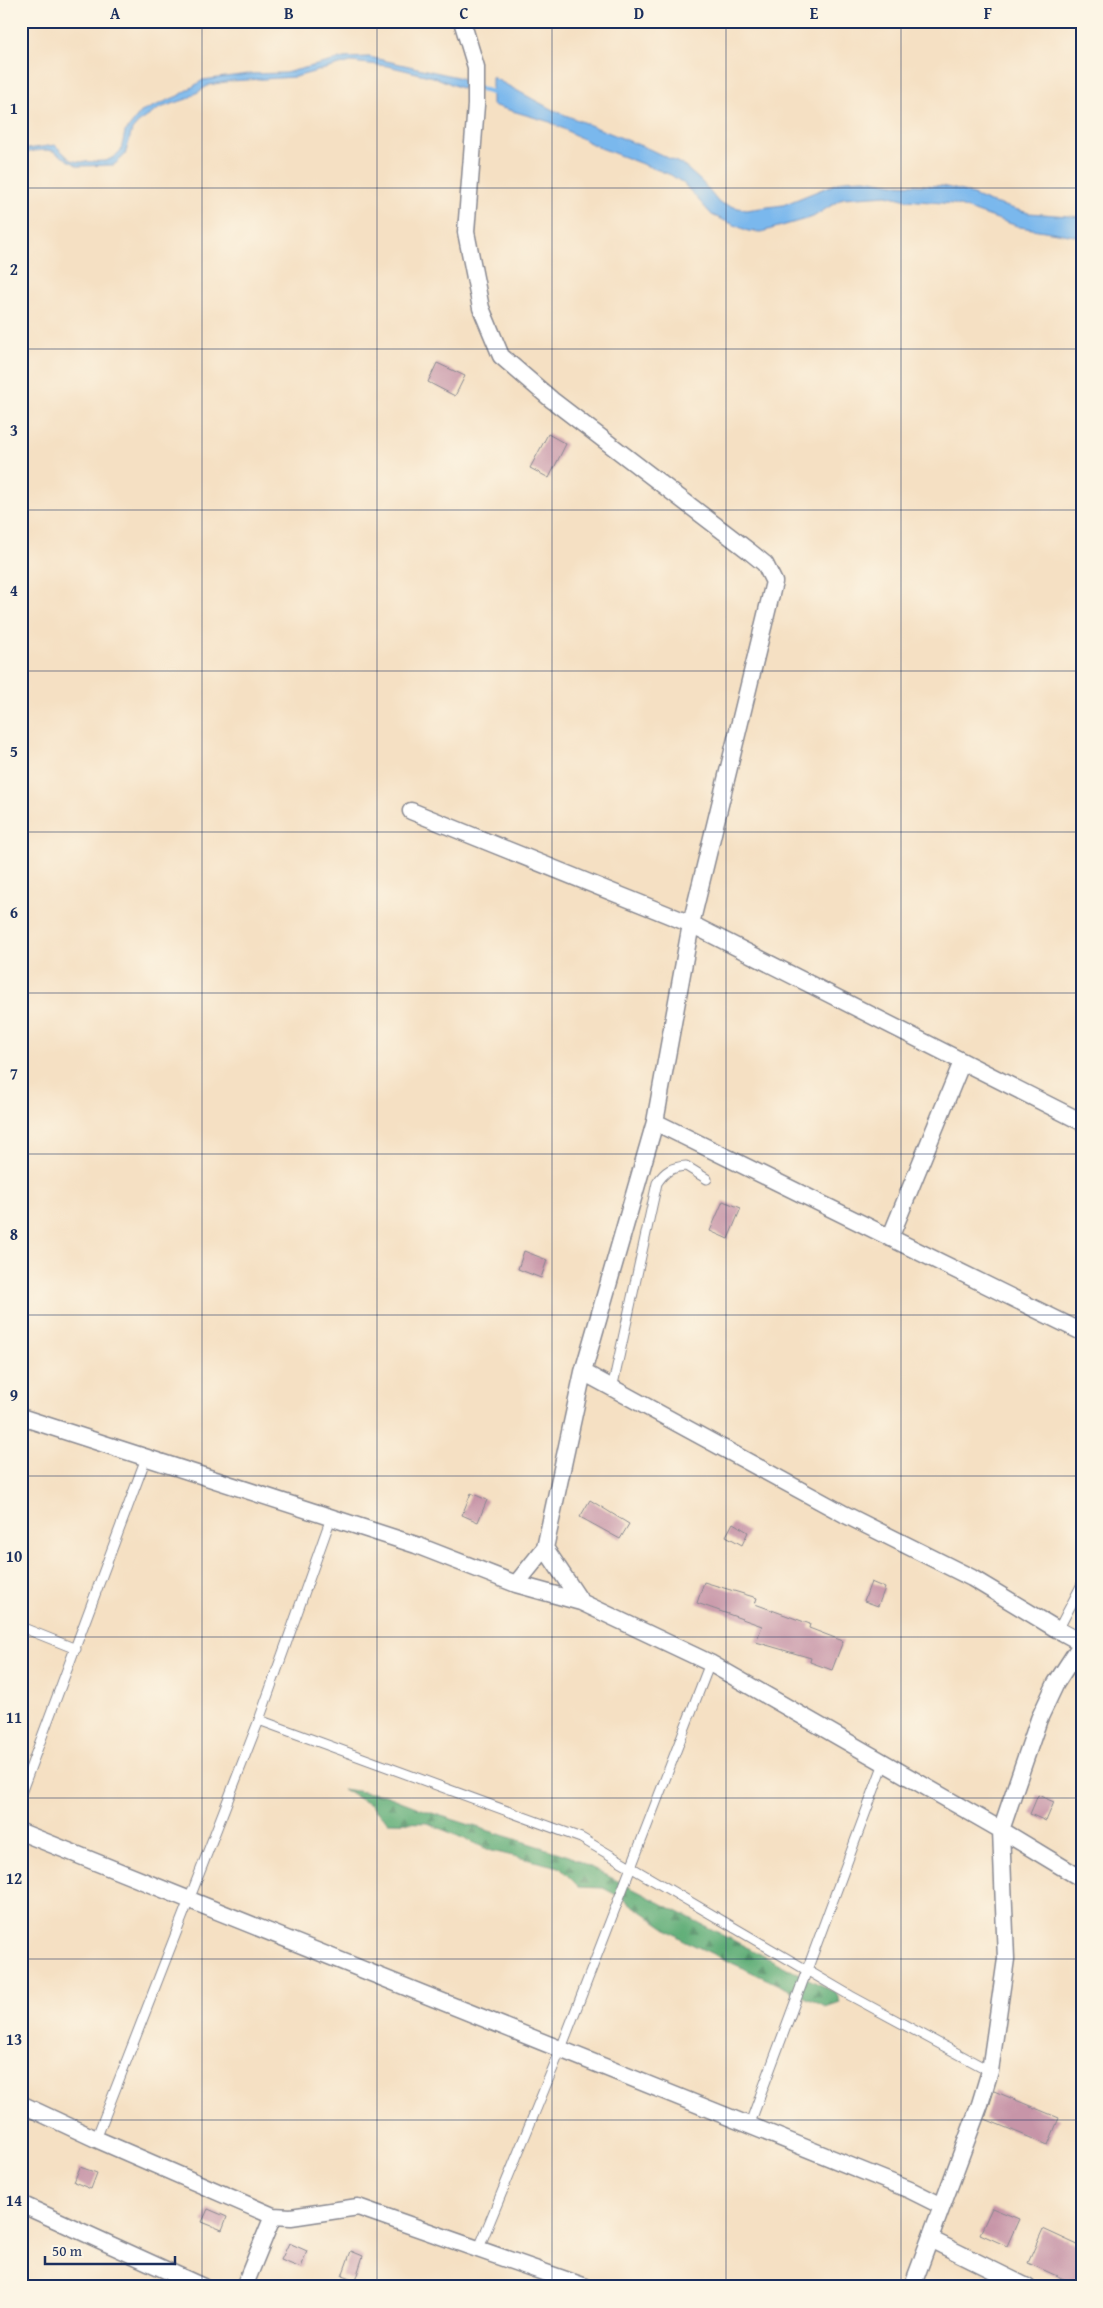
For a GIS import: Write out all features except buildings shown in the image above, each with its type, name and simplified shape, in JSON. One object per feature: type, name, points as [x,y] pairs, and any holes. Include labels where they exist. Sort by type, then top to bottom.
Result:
[{"type":"street","points":[[462,21],[476,67],[476,105],[466,232],[482,308],[501,356],[552,400],[750,551],[765,564],[774,582],[691,924],[655,1122],[583,1372],[545,1548],[516,1584]]},
{"type":"street","points":[[411,811],[691,924],[1082,1122]]},
{"type":"street","points":[[890,1238],[962,1062]]},
{"type":"street","points":[[655,1122],[1082,1332]]},
{"type":"street","points":[[583,1372],[844,1514],[972,1578],[1082,1643],[1056,1683],[1039,1719],[1001,1830],[1006,1959],[990,2071],[980,2104],[912,2287]]},
{"type":"street","points":[[21,1417],[416,1545],[516,1584],[581,1602],[710,1664],[1001,1830],[1082,1879]]},
{"type":"street","points":[[545,1548],[581,1602]]},
{"type":"street","points":[[21,1832],[560,2051],[910,2190],[942,2206]]},
{"type":"street","points":[[21,2104],[96,2139],[273,2216],[282,2218],[358,2207],[479,2248],[562,2283],[586,2287]]},
{"type":"street","points":[[21,2204],[204,2287]]},
{"type":"street","points":[[244,2287],[273,2216]]},
{"type":"street","points":[[930,2239],[1027,2287]]},
{"type":"lane","points":[[612,1389],[657,1183],[664,1173],[674,1167],[686,1166],[707,1179]]},
{"type":"lane","points":[[21,1793],[146,1458]]},
{"type":"lane","points":[[96,2139],[259,1720],[331,1518]]},
{"type":"lane","points":[[1058,1630],[1082,1584]]},
{"type":"lane","points":[[21,1626],[76,1648]]},
{"type":"lane","points":[[479,2248],[560,2051],[710,1664]]},
{"type":"lane","points":[[259,1720],[581,1838],[807,1970],[990,2071]]},
{"type":"lane","points":[[749,2126],[884,1763]]},
{"type":"green space","points":[[343,1789],[385,1795],[432,1813],[569,1856],[836,1993],[840,2002],[826,2007],[683,1940],[622,1898],[603,1888],[579,1887],[559,1867],[492,1851],[428,1823],[388,1822],[370,1805]]},
{"type":"water","points":[[369,57],[463,79],[463,89],[437,78],[388,66],[351,62],[295,77],[231,81],[209,85],[187,99],[160,108],[138,123],[132,130],[125,155],[114,165],[78,166],[48,150],[33,151],[21,155],[21,150],[55,145],[71,160],[79,162],[106,161],[114,157],[121,150],[125,132],[141,112],[180,95],[203,80],[248,74],[285,73],[344,58]]},
{"type":"water","points":[[492,77],[553,110],[683,165],[702,182],[719,203],[746,210],[783,205],[845,180],[865,179],[894,184],[942,186],[1029,213],[1082,217],[1082,234],[1075,236],[1020,227],[954,204],[907,200],[887,195],[843,198],[813,217],[761,232],[748,231],[712,215],[683,183],[671,175],[598,147],[550,122],[492,105]]},
{"type":"waterway","points":[[457,82],[497,94]]}]
